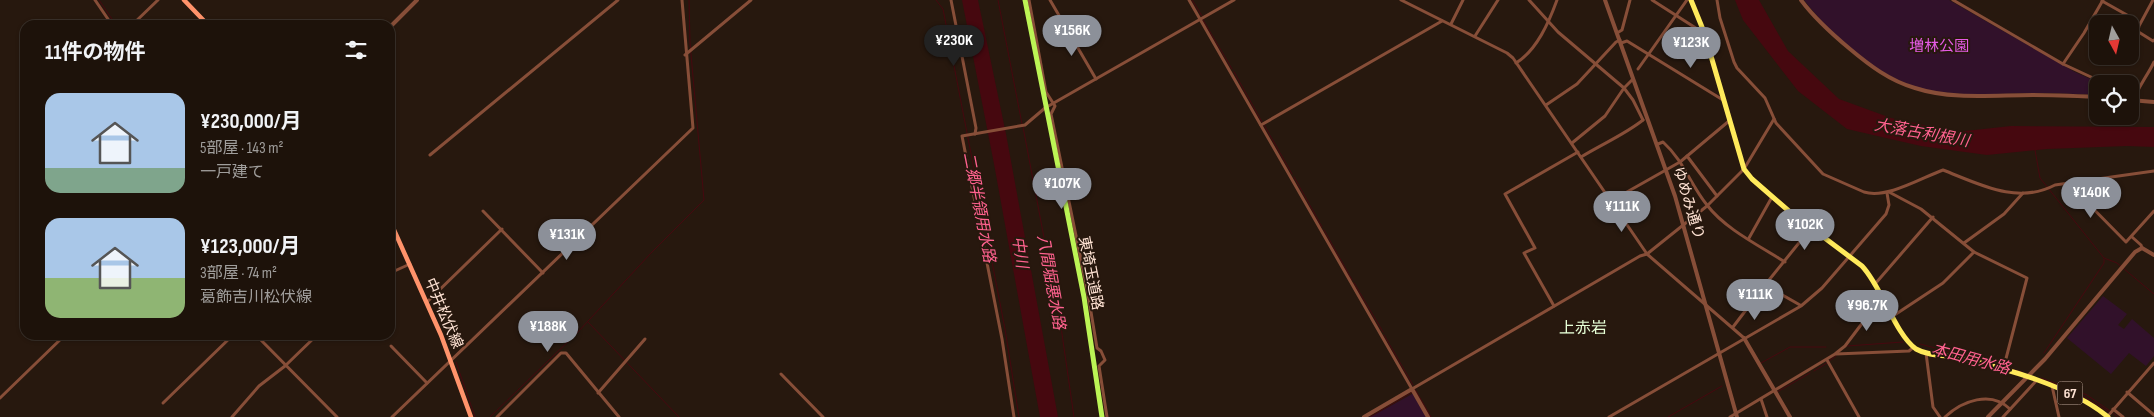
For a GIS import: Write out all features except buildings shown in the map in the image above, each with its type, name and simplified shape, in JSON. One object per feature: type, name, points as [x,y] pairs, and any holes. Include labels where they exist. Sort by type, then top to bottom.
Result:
[{"type":"highway","name":"東埼玉道路","points":[[1023,0],[1087,314],[1102,417]]},
{"type":"main road","points":[[184,0],[203,20]]},
{"type":"main road","name":"67","points":[[1691,0],[1704,32],[1744,169],[1772,197],[1867,271],[1893,316],[1914,347],[1926,353],[1957,358],[2036,380],[2085,400],[2107,417]]},
{"type":"main road","name":"中井松伏線","points":[[395,232],[427,302],[471,417]]},
{"type":"street","points":[[95,0],[109,20]]},
{"type":"street","points":[[137,20],[158,0]]},
{"type":"street","points":[[395,21],[417,0]]},
{"type":"street","points":[[430,155],[618,0]]},
{"type":"street","points":[[392,417],[693,128],[682,0]]},
{"type":"street","points":[[686,54],[750,0]]},
{"type":"street","points":[[951,0],[976,128],[974,134]]},
{"type":"street","points":[[1029,0],[1046,92],[1056,108],[1051,114],[1097,348],[1101,351],[1105,360],[1099,366],[1107,417]]},
{"type":"street","points":[[1050,0],[1096,79]]},
{"type":"street","points":[[1189,0],[1428,417]]},
{"type":"street","points":[[1014,417],[1006,358],[962,136],[1025,125],[1045,108],[1234,0]]},
{"type":"street","points":[[1401,0],[1410,2],[1507,53],[1546,105],[1647,254],[1744,338],[1790,417]]},
{"type":"street","points":[[1451,24],[1463,0]]},
{"type":"street","points":[[1476,36],[1498,0]]},
{"type":"street","points":[[1529,0],[1558,32],[1624,88],[1633,100],[1643,120]]},
{"type":"street","points":[[1516,64],[1533,46],[1549,22],[1557,0]]},
{"type":"street","name":"ゆめみ通り","points":[[1605,0],[1667,169],[1707,306],[1736,415]]},
{"type":"street","points":[[1617,33],[1622,30],[1630,0]]},
{"type":"street","points":[[1652,0],[1704,32]]},
{"type":"street","points":[[1638,69],[1687,0]]},
{"type":"street","points":[[1717,0],[1720,18],[1734,62],[1737,68],[1765,98],[1774,119],[1823,174],[1870,194],[1888,192],[1943,170],[2010,194],[2045,190],[2055,185],[2154,171]]},
{"type":"street","points":[[1801,0],[1823,26],[1857,55],[1884,74],[1915,88],[1939,94],[2089,97]]},
{"type":"street","points":[[1953,0],[2063,64],[2089,76]]},
{"type":"street","points":[[2139,28],[2153,0]]},
{"type":"street","points":[[2063,64],[2084,34],[2102,1],[2127,15]]},
{"type":"street","points":[[1261,125],[1443,21]]},
{"type":"street","points":[[2139,31],[2153,42],[2154,40]]},
{"type":"street","points":[[1546,105],[1577,84],[1616,42],[1627,40],[1723,100]]},
{"type":"street","points":[[2139,88],[2150,72],[2154,62]]},
{"type":"street","points":[[1572,143],[1605,116],[1624,88],[1634,79]]},
{"type":"street","points":[[2139,101],[2154,102]]},
{"type":"street","points":[[1581,157],[1608,140],[1626,133],[1648,117]]},
{"type":"street","points":[[1364,417],[1640,256],[1647,254],[1707,206],[1744,169],[1774,119]]},
{"type":"street","points":[[1611,201],[1680,162],[1729,120]]},
{"type":"street","points":[[1658,144],[1662,142],[1680,162],[1707,206],[1730,228],[1785,262]]},
{"type":"street","points":[[1554,306],[1524,253],[1535,248],[1505,194],[1578,152]]},
{"type":"street","points":[[1687,156],[1717,196]]},
{"type":"street","points":[[2068,183],[2126,242],[2154,211]]},
{"type":"street","points":[[1888,192],[1933,217],[1974,252],[2027,278],[2003,371]]},
{"type":"street","points":[[1609,417],[1800,306],[1822,288],[1886,214],[1889,206],[1888,192]]},
{"type":"street","points":[[1964,243],[2004,214],[2023,193]]},
{"type":"street","points":[[1749,238],[1772,197]]},
{"type":"street","points":[[483,211],[542,273]]},
{"type":"street","points":[[1875,284],[1933,217]]},
{"type":"street","points":[[1733,327],[1764,285],[1785,262],[1811,228]]},
{"type":"street","points":[[427,302],[502,230]]},
{"type":"street","points":[[2132,237],[2142,248],[2154,255]]},
{"type":"street","points":[[1988,417],[2064,338],[2135,252],[2142,248]]},
{"type":"street","points":[[1893,316],[1943,283],[1974,252]]},
{"type":"street","points":[[395,271],[410,264]]},
{"type":"street","points":[[1764,285],[1800,306]]},
{"type":"street","points":[[1730,417],[1836,354],[1845,346],[1882,296]]},
{"type":"street","points":[[598,393],[645,339]]},
{"type":"street","points":[[0,398],[60,340]]},
{"type":"street","points":[[163,403],[228,340]]},
{"type":"street","points":[[261,340],[337,417]]},
{"type":"street","points":[[232,417],[259,386],[285,366],[312,340]]},
{"type":"street","points":[[391,346],[427,383]]},
{"type":"street","points":[[1836,354],[1909,351],[1914,347]]},
{"type":"street","points":[[497,417],[561,353],[566,353],[619,417]]},
{"type":"street","points":[[1926,353],[1933,406],[1940,417]]},
{"type":"street","points":[[1827,360],[1859,417]]},
{"type":"street","points":[[2107,417],[2154,362]]},
{"type":"street","points":[[781,374],[823,417]]},
{"type":"street","points":[[2003,417],[2036,380]]},
{"type":"street","points":[[2052,386],[2059,417]]},
{"type":"street","points":[[2127,392],[2154,415]]},
{"type":"street","points":[[1761,399],[1766,417]]},
{"type":"street","points":[[1945,417],[1954,408],[1973,400],[1998,400],[2010,410]]},
{"type":"street","points":[[2113,409],[2123,417]]},
{"type":"green space","name":"増林公園","points":[[1804,0],[1949,0],[2089,78],[2089,95],[1960,94],[1933,91],[1914,86],[1896,79],[1861,57],[1816,15]]},
{"type":"green space","points":[[2103,296],[2127,314],[2118,325],[2124,329],[2132,319],[2154,338],[2154,356],[2146,366],[2129,353],[2111,374],[2067,338]]},
{"type":"green space","points":[[1414,393],[1428,417],[1368,417],[1374,415]]},
{"type":"water","name":"中川","points":[[962,0],[978,0],[1006,134],[1058,417],[1040,417]]},
{"type":"water","name":"大落古利根川","points":[[1735,0],[1759,0],[1788,51],[1839,99],[1891,118],[1956,132],[2011,126],[2154,127],[2154,147],[2127,146],[2047,149],[1987,155],[1921,146],[1847,129],[1798,91],[1743,20]]},
{"type":"waterway","points":[[99,0],[113,20]]},
{"type":"waterway","points":[[490,417],[577,333],[651,253],[704,200],[690,43],[689,0]]},
{"type":"waterway","name":"二郷半領用水路","points":[[936,0],[943,9],[1005,329],[1019,417]]},
{"type":"waterway","name":"八間堀悪水路","points":[[998,0],[1022,124]]},
{"type":"waterway","points":[[1192,0],[1202,16]]},
{"type":"waterway","points":[[1203,20],[1232,69]]},
{"type":"waterway","points":[[1234,72],[1262,122]]},
{"type":"waterway","points":[[1264,125],[1292,174]]},
{"type":"waterway","name":"八間堀悪水路","points":[[1023,127],[1061,327],[1074,417]]},
{"type":"waterway","points":[[2035,150],[2040,178],[2104,258],[2117,263],[2154,294]]},
{"type":"waterway","points":[[1294,177],[1322,227]]},
{"type":"waterway","points":[[1324,230],[1352,280]]},
{"type":"waterway","points":[[2044,353],[2104,263],[2104,259]]},
{"type":"waterway","points":[[1354,283],[1383,332]]},
{"type":"waterway","points":[[588,322],[679,417]]},
{"type":"waterway","points":[[1384,335],[1413,385]]},
{"type":"waterway","name":"本田用水路","points":[[1847,346],[1903,342]]},
{"type":"waterway","name":"本田用水路","points":[[1920,344],[1985,361]]},
{"type":"waterway","points":[[1761,363],[1790,347],[1826,347]]},
{"type":"waterway","name":"本田用水路","points":[[1829,361],[1836,356]]},
{"type":"waterway","points":[[456,362],[475,417]]},
{"type":"waterway","name":"本田用水路","points":[[1814,371],[1827,363]]},
{"type":"waterway","name":"本田用水路","points":[[2011,369],[2022,372]]},
{"type":"waterway","name":"本田用水路","points":[[1777,392],[1810,373]]},
{"type":"waterway","name":"本田用水路","points":[[2041,378],[2087,395],[2110,411]]},
{"type":"waterway","points":[[1668,417],[1722,386]]},
{"type":"waterway","points":[[1370,417],[1416,390]]},
{"type":"waterway","points":[[1416,391],[1431,417]]},
{"type":"waterway","name":"本田用水路","points":[[2078,393],[2109,412]]},
{"type":"waterway","name":"本田用水路","points":[[2113,413],[2118,417]]},
{"type":"district","name":"上赤岩","points":[[1583,327]]}]
